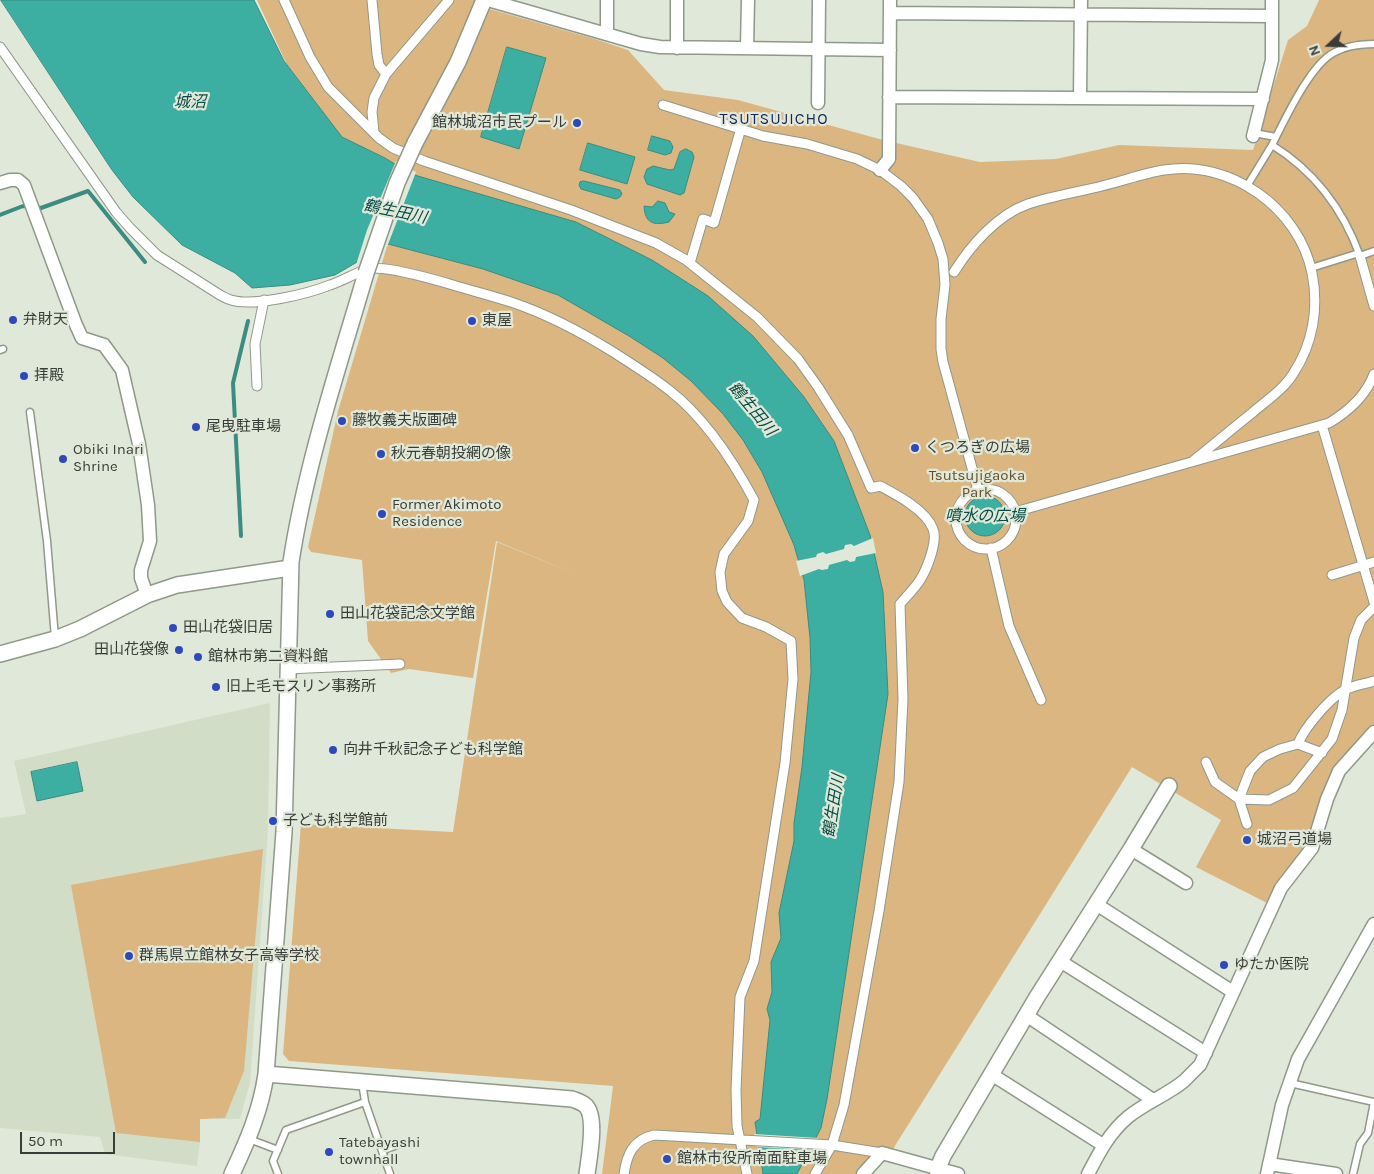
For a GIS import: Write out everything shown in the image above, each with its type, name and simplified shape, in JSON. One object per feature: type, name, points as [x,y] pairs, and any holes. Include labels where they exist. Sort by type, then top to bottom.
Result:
[{"type":"street","points":[[284,0],[310,57],[328,87],[393,148],[424,161],[617,227],[656,243],[690,263],[757,316],[798,359],[818,387],[848,435],[871,488],[880,486],[905,500],[930,522],[934,531],[934,546],[926,570],[900,604],[903,699],[899,782],[879,911],[844,1105],[815,1174]]},
{"type":"street","points":[[372,0],[377,54],[379,64],[386,74]]},
{"type":"street","points":[[374,132],[372,112],[374,98],[386,74],[449,0]]},
{"type":"street","points":[[232,1174],[260,1105],[266,1074],[284,832],[290,568],[297,522],[308,473],[366,274],[397,183],[415,143],[458,62],[484,0]]},
{"type":"street","points":[[488,0],[641,44],[677,48],[890,50]]},
{"type":"street","points":[[607,34],[608,0]]},
{"type":"street","points":[[677,0],[677,48]]},
{"type":"street","points":[[748,0],[748,48]]},
{"type":"street","points":[[818,103],[819,0]]},
{"type":"street","points":[[1080,98],[1081,0]]},
{"type":"street","points":[[1253,134],[1272,60],[1272,0]]},
{"type":"street","points":[[880,170],[889,159],[890,6],[1081,14],[1272,16]]},
{"type":"street","points":[[0,47],[116,212],[157,254],[201,284],[230,300],[250,302],[330,286],[370,268],[432,279],[512,302],[597,342],[671,391],[716,438],[737,468],[754,500],[748,520],[724,554],[720,572],[722,591],[727,602],[742,618],[777,632],[791,641],[793,679],[785,763],[754,961],[740,997],[736,1090],[737,1126],[747,1174]]},
{"type":"street","points":[[889,97],[1263,99]]},
{"type":"street","points":[[663,105],[763,136],[788,139],[844,155],[880,170],[901,186],[918,205],[932,227],[941,251],[945,285],[941,319],[943,362],[978,490]]},
{"type":"street","points":[[690,263],[703,219],[714,223],[741,128]]},
{"type":"street","points":[[954,272],[970,248],[985,233],[1002,219],[1027,205],[1166,170],[1208,172],[1228,177],[1247,186],[1269,201],[1290,224],[1306,253],[1311,268],[1315,300],[1313,324],[1307,347],[1292,376],[1282,388],[1194,461]]},
{"type":"street","points":[[0,183],[18,180],[24,185],[82,338],[104,345],[122,370],[139,444],[148,505],[150,541],[141,570],[141,578],[147,595]]},
{"type":"street","points":[[1360,254],[1374,306]]},
{"type":"street","points":[[257,386],[255,344],[264,300]]},
{"type":"street","points":[[1015,512],[1329,423],[1350,409],[1366,389],[1374,374]]},
{"type":"street","points":[[1322,425],[1374,602]]},
{"type":"street","points":[[978,490],[998,491],[1010,502],[1015,512],[1014,528],[1001,545],[991,548],[980,548],[970,544],[962,536],[956,525],[957,511],[961,501],[968,494],[978,490]]},
{"type":"street","points":[[991,548],[1009,626],[1042,700]]},
{"type":"street","points":[[1332,576],[1374,562]]},
{"type":"street","points":[[0,654],[55,639],[80,629],[147,595],[177,585],[290,568]]},
{"type":"street","points":[[1206,762],[1215,782],[1239,799],[1269,800],[1293,788],[1332,739],[1342,710],[1354,638],[1361,620],[1374,607]]},
{"type":"street","points":[[287,669],[400,664]]},
{"type":"street","points":[[1298,744],[1301,735],[1324,708],[1346,689],[1374,681]]},
{"type":"street","points":[[1088,1174],[1103,1145],[1128,1117],[1183,1082],[1200,1065],[1281,888],[1312,848],[1327,799],[1339,771],[1374,732]]},
{"type":"street","points":[[1247,824],[1239,799],[1250,771],[1262,758],[1280,749],[1298,744],[1322,753]]},
{"type":"street","points":[[938,1171],[943,1156],[1026,1015],[1169,786]]},
{"type":"street","points":[[1131,849],[1186,883]]},
{"type":"street","points":[[1096,904],[1233,992]]},
{"type":"street","points":[[1336,1174],[1268,1169],[1282,1105],[1298,1059],[1374,924]]},
{"type":"street","points":[[1060,960],[1206,1052]]},
{"type":"street","points":[[1026,1015],[1153,1100]]},
{"type":"street","points":[[266,1074],[572,1099],[586,1107],[591,1118],[588,1174]]},
{"type":"street","points":[[991,1074],[1103,1145]]},
{"type":"street","points":[[624,1174],[630,1152],[638,1142],[648,1137],[678,1135],[828,1145],[882,1152],[938,1171],[958,1174]]},
{"type":"street","points":[[863,1174],[882,1152]]},
{"type":"lane","points":[[1247,186],[1272,145],[1294,101],[1324,60],[1337,51],[1361,44],[1374,44]]},
{"type":"lane","points":[[1253,134],[1276,137]]},
{"type":"lane","points":[[1272,145],[1307,172],[1327,194],[1344,220],[1360,254]]},
{"type":"lane","points":[[1311,268],[1374,251]]},
{"type":"lane","points":[[30,412],[47,541],[55,639]]},
{"type":"lane","points":[[362,1082],[365,1102],[390,1174]]},
{"type":"lane","points":[[1290,1084],[1374,1102],[1368,1133],[1360,1144],[1353,1174]]},
{"type":"lane","points":[[278,1174],[273,1161],[286,1130],[365,1102]]},
{"type":"lane","points":[[248,1138],[278,1150]]},
{"type":"lane","points":[[382,1151],[399,1144]]},
{"type":"shaded area","name":"群馬県立館林女子高等学校","points":[[270,703],[268,830],[250,1083],[240,1119],[200,1119],[197,1166],[105,1154],[100,1137],[0,1128],[0,818],[26,814],[14,761]]},
{"type":"green space","name":"Tsutsujigaoka Park","points":[[257,0],[479,0],[479,6],[628,50],[664,90],[738,100],[883,140],[980,162],[1056,159],[1119,145],[1253,150],[1288,40],[1307,26],[1319,0],[1374,0],[1374,724],[1334,769],[1307,845],[1269,904],[1196,867],[1221,820],[1132,767],[893,1149],[857,1174],[602,1174],[613,1086],[289,1061],[283,1054],[301,824],[453,832],[497,542],[578,575],[496,541],[473,678],[409,669],[391,673],[368,641],[362,560],[311,552],[308,547],[338,411],[393,226],[385,158],[341,137],[287,65]]},
{"type":"green space","points":[[263,849],[244,1071],[225,1118],[200,1119],[200,1142],[116,1133],[71,885]]},
{"type":"water","points":[[1,0],[254,0],[284,61],[342,137],[385,158],[411,174],[576,222],[652,260],[708,296],[753,336],[804,397],[834,441],[870,535],[883,592],[888,694],[827,1099],[821,1128],[797,1174],[763,1174],[755,1122],[760,1119],[770,1020],[767,1009],[772,992],[771,962],[781,938],[779,913],[794,841],[794,823],[802,767],[811,672],[810,638],[804,580],[794,545],[762,472],[743,440],[723,414],[691,381],[663,358],[558,295],[483,269],[388,244],[335,275],[290,285],[252,288],[235,273],[182,245],[133,197],[112,170]]},
{"type":"water","points":[[507,47],[546,58],[519,149],[481,137]]},
{"type":"water","points":[[652,136],[670,141],[673,147],[671,153],[665,155],[648,150]]},
{"type":"water","points":[[588,143],[635,157],[627,184],[580,170]]},
{"type":"water","points":[[686,149],[692,152],[694,157],[684,193],[680,195],[647,184],[644,177],[647,169],[653,166],[670,170],[674,169],[680,152]]},
{"type":"water","points":[[584,181],[620,190],[622,194],[616,199],[581,189],[580,182]]},
{"type":"water","points":[[658,201],[665,203],[669,212],[675,214],[669,222],[658,224],[648,220],[644,206],[652,207]]},
{"type":"water","name":"噴水の広場","points":[[989,496],[996,499],[1002,505],[1005,516],[1004,524],[996,533],[989,536],[981,536],[974,533],[966,524],[965,512],[968,505],[977,497]]},
{"type":"water","points":[[77,762],[83,791],[37,801],[31,772]]},
{"type":"pier","points":[[396,161],[416,172],[387,247],[356,265],[367,230]]},
{"type":"pier","points":[[873,538],[876,553],[856,557],[855,561],[850,562],[847,560],[829,565],[828,569],[819,569],[800,576],[796,561],[816,557],[817,554],[823,552],[826,554],[844,549],[845,545],[851,544],[854,546]]},
{"type":"pier","points":[[754,1134],[818,1138],[812,1150],[757,1147]]},
{"type":"waterway","points":[[36,207],[41,208],[88,191],[145,262]]},
{"type":"waterway","points":[[0,215],[23,206],[29,207]]},
{"type":"waterway","points":[[241,536],[233,383],[248,321]]},
{"type":"place","name":"館林城沼市民プール","points":[[577,123]]},
{"type":"place","name":"弁財天","points":[[13,320]]},
{"type":"place","name":"東屋","points":[[472,321]]},
{"type":"place","name":"拝殿","points":[[24,376]]},
{"type":"place","name":"藤牧義夫版画碑","points":[[342,421]]},
{"type":"place","name":"尾曳駐車場","points":[[196,427]]},
{"type":"place","name":"くつろぎの広場","points":[[915,448]]},
{"type":"place","name":"秋元春朝投網の像","points":[[381,454]]},
{"type":"place","name":"Obiki Inari Shrine","points":[[63,459]]},
{"type":"place","name":"Former Akimoto Residence","points":[[382,514]]},
{"type":"place","name":"田山花袋記念文学館","points":[[330,614]]},
{"type":"place","name":"田山花袋旧居","points":[[173,628]]},
{"type":"place","name":"田山花袋像","points":[[179,650]]},
{"type":"place","name":"館林市第二資料館","points":[[198,657]]},
{"type":"place","name":"旧上毛モスリン事務所","points":[[216,687]]},
{"type":"place","name":"向井千秋記念子ども科学館","points":[[333,750]]},
{"type":"place","name":"子ども科学館前","points":[[273,821]]},
{"type":"place","name":"城沼弓道場","points":[[1247,840]]},
{"type":"place","name":"群馬県立館林女子高等学校","points":[[129,956]]},
{"type":"place","name":"ゆたか医院","points":[[1224,965]]},
{"type":"place","name":"Tatebayashi townhall","points":[[329,1152]]},
{"type":"place","name":"館林市役所南面駐車場","points":[[667,1159]]},
{"type":"district","name":"TSUTSUJICHO","points":[[774,119]]},
{"type":"water label","name":"城沼","points":[[190,102]]},
{"type":"water label","name":"鶴生田川","points":[[395,212]]},
{"type":"water label","name":"鶴生田川","points":[[752,409]]},
{"type":"water label","name":"鶴生田川","points":[[834,806]]}]
